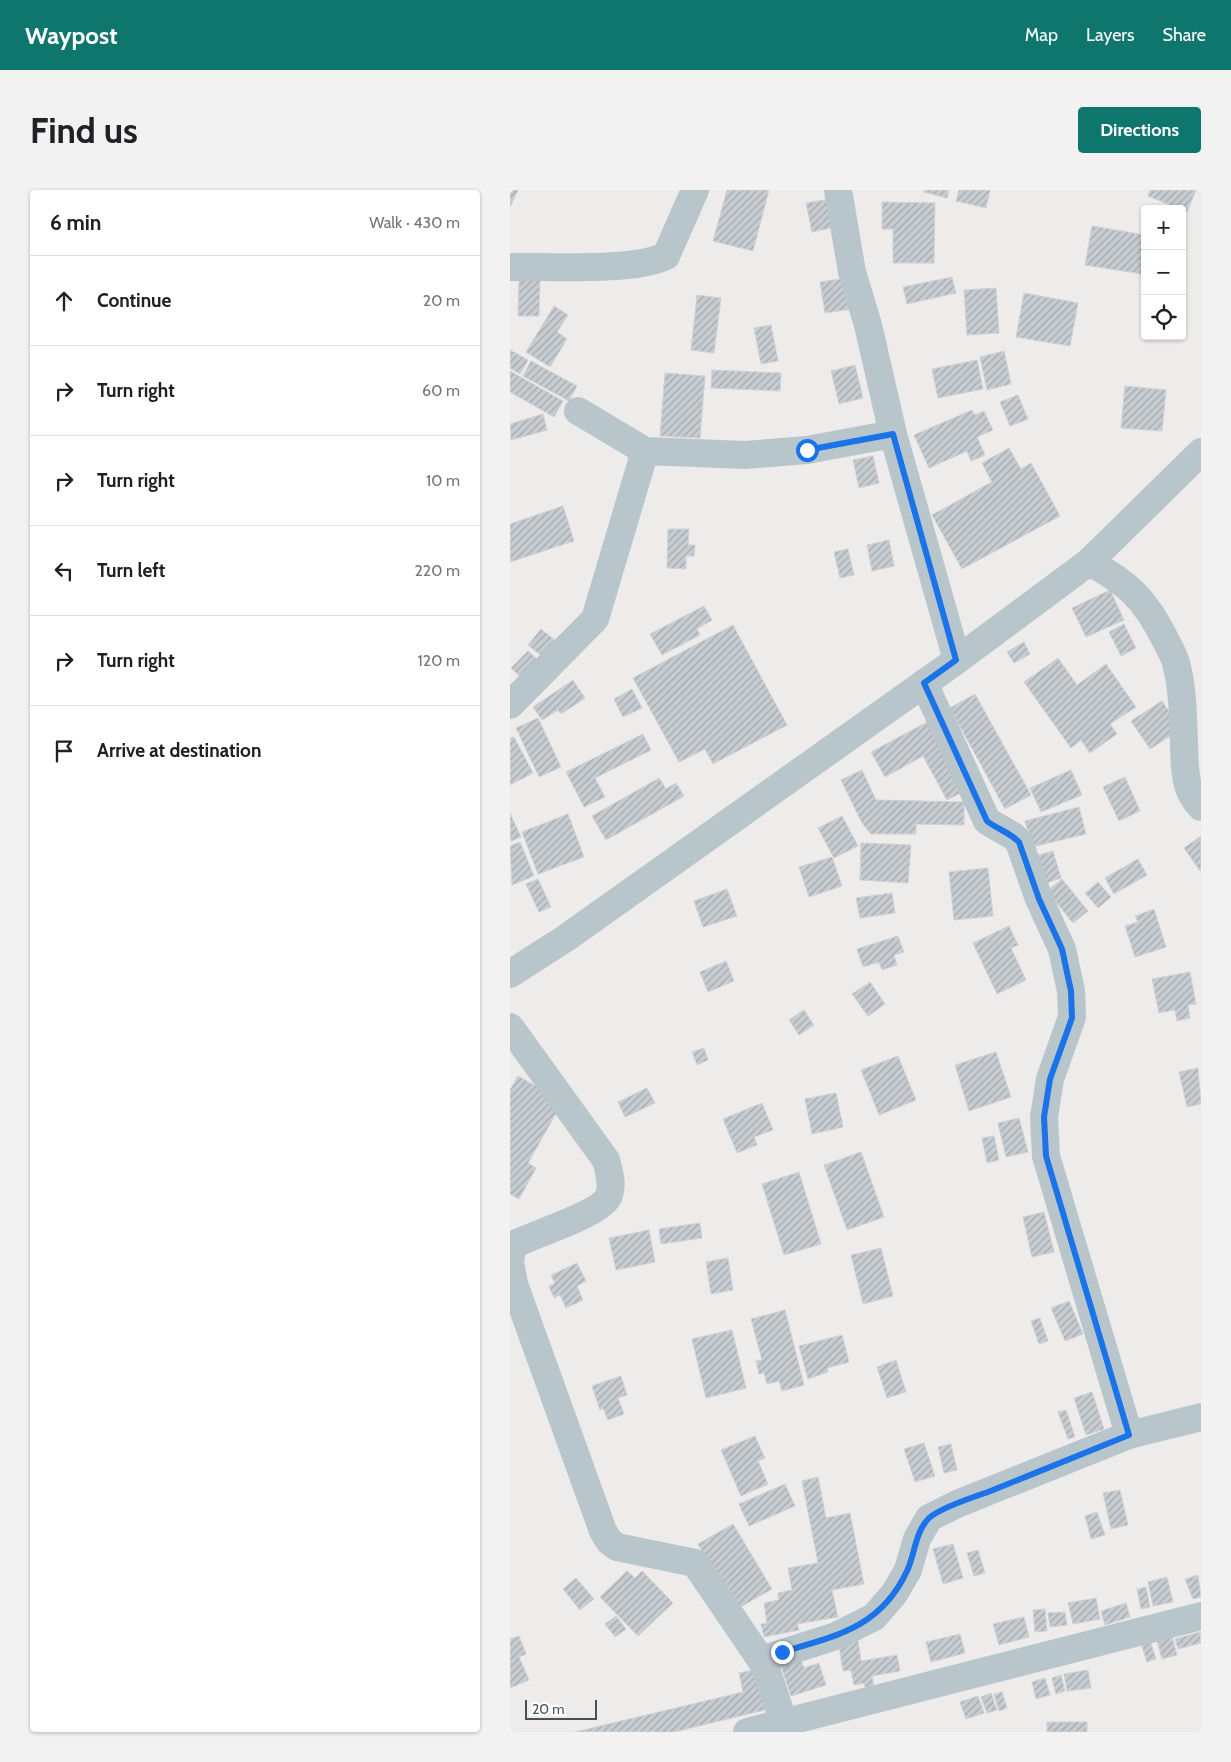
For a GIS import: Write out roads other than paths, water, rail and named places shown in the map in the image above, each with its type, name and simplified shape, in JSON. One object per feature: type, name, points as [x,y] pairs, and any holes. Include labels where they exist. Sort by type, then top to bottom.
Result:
[{"type":"street","points":[[510,267],[630,265],[654,261],[666,256],[695,190]]},
{"type":"street","points":[[838,190],[852,272],[868,325],[893,434],[956,660]]},
{"type":"street","points":[[578,411],[645,451],[745,455],[807,450],[893,434]]},
{"type":"street","points":[[510,705],[595,619],[645,451]]},
{"type":"street","points":[[510,974],[574,932],[924,683],[1089,562],[1201,452]]},
{"type":"street","points":[[1089,562],[1118,578],[1140,598],[1159,627],[1176,662],[1183,707],[1185,774],[1192,799],[1201,807]]},
{"type":"street","points":[[924,683],[987,821],[1013,836],[1019,842],[1039,899],[1062,949],[1071,991],[1072,1018],[1050,1079],[1044,1117],[1046,1156],[1129,1435]]},
{"type":"street","points":[[510,1027],[606,1160],[610,1177],[609,1196],[596,1211],[513,1245],[510,1261],[517,1294],[604,1531],[609,1541],[617,1547],[695,1563],[761,1660],[767,1672],[784,1723]]},
{"type":"street","points":[[761,1660],[836,1636],[874,1617],[894,1594],[908,1570],[917,1539],[929,1518],[957,1504],[1129,1435],[1201,1417]]},
{"type":"street","points":[[747,1732],[784,1723],[824,1723],[1201,1616]]}]
